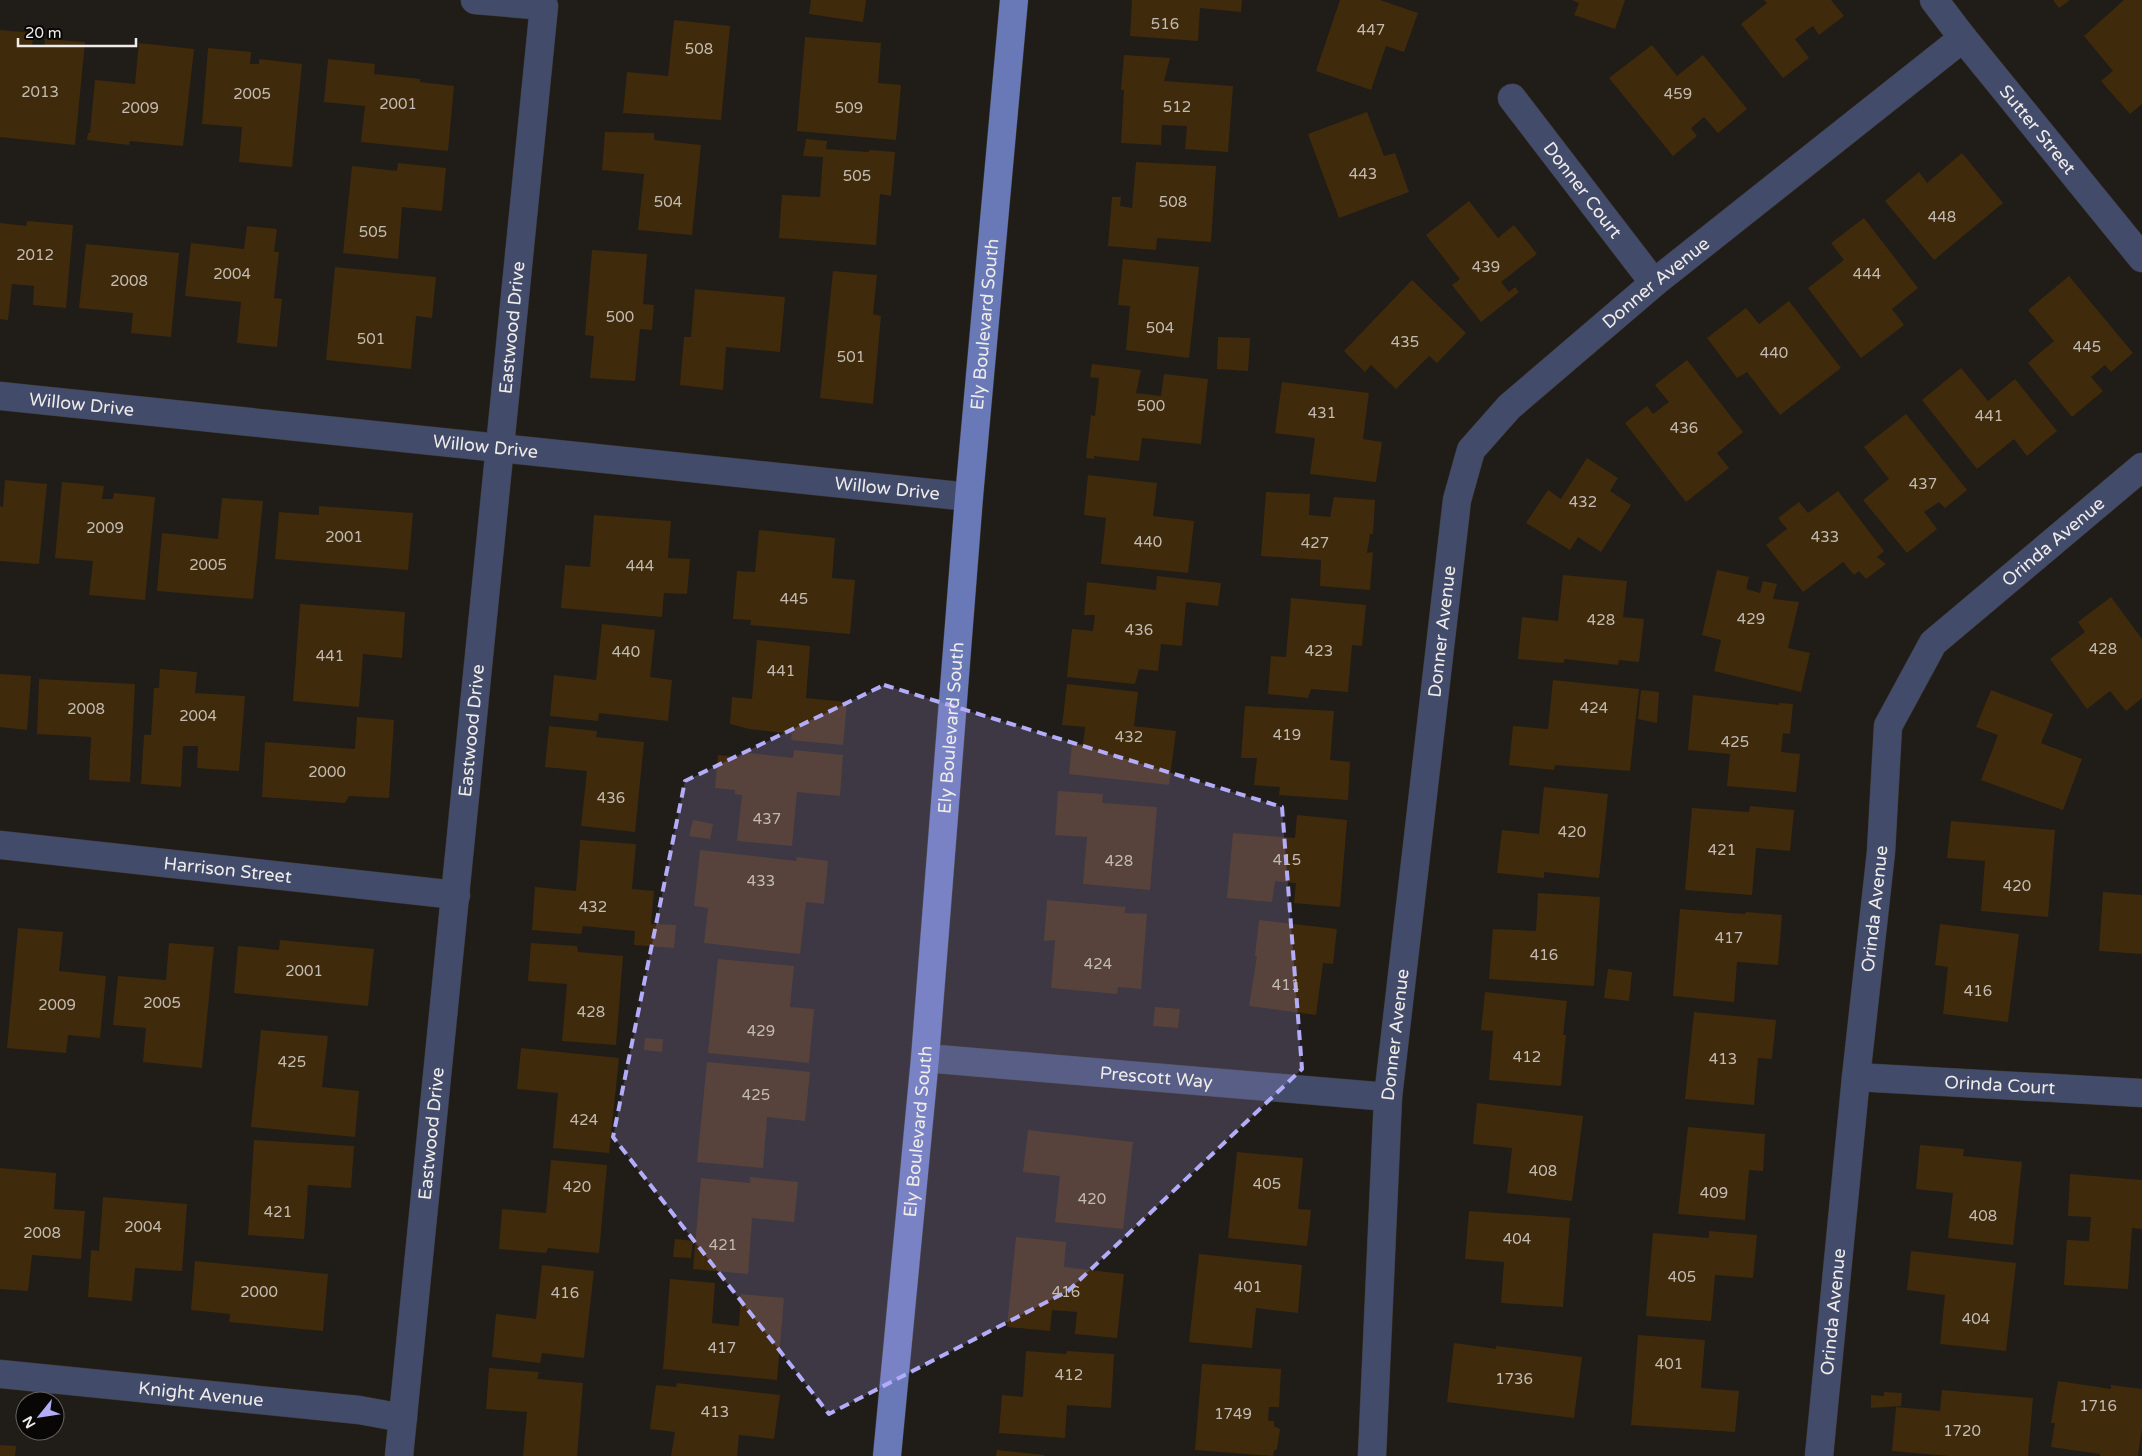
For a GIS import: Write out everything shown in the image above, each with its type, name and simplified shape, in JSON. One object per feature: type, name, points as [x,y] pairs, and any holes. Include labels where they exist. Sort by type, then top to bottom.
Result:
[{"type":"main road","name":"Ely Boulevard South","points":[[887,1456],[926,1058],[969,497],[1014,0]]},
{"type":"street","name":"Eastwood Drive","points":[[399,1456],[544,6],[475,0]]},
{"type":"street","name":"Sutter Street","points":[[1934,0],[2142,258]]},
{"type":"street","name":"Donner Avenue","points":[[1372,1456],[1388,1097],[1457,500],[1471,450],[1510,407],[1654,283],[1963,38]]},
{"type":"street","name":"Donner Court","points":[[1512,98],[1654,283]]},
{"type":"street","name":"Willow Drive","points":[[0,396],[969,497]]},
{"type":"street","name":"Orinda Avenue","points":[[1819,1456],[1856,1077],[1881,852],[1888,726],[1933,643],[2142,467]]},
{"type":"street","name":"Harrison Street","points":[[0,845],[456,895]]},
{"type":"street","name":"Prescott Way","points":[[926,1058],[1388,1097]]},
{"type":"street","name":"Orinda Court","points":[[1856,1077],[2142,1093]]},
{"type":"street","name":"Knight Avenue","points":[[0,1374],[359,1410],[403,1418]]},
{"type":"highlighted area","points":[[884,685],[1282,807],[1302,1069],[1068,1291],[829,1414],[613,1137],[685,781]]},
{"type":"building","points":[[811,0],[866,0],[863,22],[809,14]]},
{"type":"building","points":[[1132,0],[1242,0],[1241,12],[1200,8],[1198,41],[1130,36]]},
{"type":"building","points":[[1340,0],[1380,0],[1418,13],[1404,52],[1386,46],[1371,90],[1316,71]]},
{"type":"building","points":[[1572,0],[1625,0],[1615,29],[1574,15],[1579,3]]},
{"type":"building","points":[[1764,0],[1831,0],[1844,16],[1819,35],[1813,26],[1795,39],[1809,58],[1783,78],[1741,24],[1767,3]]},
{"type":"building","points":[[2053,0],[2070,0],[2059,8]]},
{"type":"building","points":[[2124,0],[2142,0],[2142,104],[2130,114],[2101,81],[2113,71],[2084,36]]},
{"type":"building","points":[[674,20],[730,26],[721,120],[623,113],[627,72],[668,76]]},
{"type":"building","points":[[0,30],[34,33],[32,45],[44,46],[45,39],[85,42],[75,145],[0,137]]},
{"type":"building","points":[[805,37],[881,43],[878,83],[901,85],[896,140],[797,131]]},
{"type":"building","points":[[139,43],[194,49],[183,146],[130,141],[129,145],[87,140],[88,133],[90,133],[95,80],[135,84]]},
{"type":"building","points":[[1652,45],[1677,76],[1703,55],[1747,109],[1718,133],[1704,117],[1691,128],[1697,136],[1673,156],[1609,78]]},
{"type":"building","points":[[208,48],[251,52],[250,64],[259,64],[259,59],[302,64],[292,167],[239,162],[242,127],[202,124]]},
{"type":"building","points":[[1124,55],[1170,58],[1164,81],[1233,86],[1228,152],[1185,149],[1187,126],[1162,125],[1161,145],[1121,143],[1124,90],[1121,90]]},
{"type":"building","points":[[328,59],[375,64],[374,74],[420,79],[420,82],[454,86],[448,151],[361,142],[365,106],[324,102]]},
{"type":"building","points":[[1367,112],[1384,156],[1395,153],[1409,192],[1339,218],[1308,134]]},
{"type":"building","points":[[605,132],[654,133],[654,140],[701,145],[692,235],[638,230],[644,174],[602,170]]},
{"type":"building","points":[[806,139],[827,141],[826,149],[895,152],[891,196],[880,194],[876,245],[779,238],[782,195],[820,197],[823,157],[803,156]]},
{"type":"building","points":[[1962,153],[2003,203],[1934,260],[1885,201],[1919,172],[1927,183]]},
{"type":"building","points":[[1136,162],[1216,166],[1211,242],[1157,238],[1156,250],[1108,246],[1112,197],[1121,197],[1120,206],[1132,208]]},
{"type":"building","points":[[398,163],[446,168],[442,211],[402,207],[398,259],[343,253],[352,166],[397,171]]},
{"type":"building","points":[[1469,201],[1498,238],[1514,225],[1537,254],[1501,282],[1509,292],[1515,287],[1519,292],[1481,322],[1452,285],[1460,279],[1426,235]]},
{"type":"building","points":[[1864,218],[1918,288],[1892,309],[1904,325],[1861,358],[1808,288],[1844,260],[1831,243]]},
{"type":"building","points":[[27,221],[73,225],[66,308],[33,305],[34,286],[12,284],[8,320],[0,319],[0,223],[26,226]]},
{"type":"building","points":[[247,226],[277,229],[274,252],[279,252],[274,298],[282,299],[277,347],[237,343],[241,302],[185,296],[191,243],[244,249]]},
{"type":"building","points":[[86,244],[179,253],[171,337],[131,333],[133,313],[79,308]]},
{"type":"building","points":[[592,250],[647,254],[643,304],[654,305],[652,330],[640,329],[635,381],[590,378],[594,336],[585,335]]},
{"type":"building","points":[[1123,259],[1199,267],[1189,358],[1126,350],[1130,306],[1118,305]]},
{"type":"building","points":[[335,267],[436,277],[432,318],[416,316],[411,369],[326,360]]},
{"type":"building","points":[[833,271],[877,275],[873,314],[881,316],[873,404],[820,398]]},
{"type":"building","points":[[2069,276],[2133,353],[2111,372],[2105,365],[2091,377],[2103,391],[2072,417],[2028,363],[2054,341],[2028,310]]},
{"type":"building","points":[[1412,280],[1466,333],[1437,363],[1429,356],[1396,389],[1371,365],[1365,372],[1344,351]]},
{"type":"building","points":[[695,289],[785,297],[780,352],[726,347],[723,390],[680,385],[684,337],[691,337]]},
{"type":"building","points":[[1789,301],[1841,368],[1780,415],[1747,372],[1737,378],[1707,338],[1746,308],[1759,324]]},
{"type":"building","points":[[1218,337],[1250,338],[1248,371],[1217,369]]},
{"type":"building","points":[[1687,360],[1743,432],[1717,453],[1729,468],[1686,502],[1625,423],[1647,406],[1653,414],[1669,402],[1655,385]]},
{"type":"building","points":[[1092,364],[1141,370],[1136,393],[1161,396],[1164,374],[1208,379],[1201,444],[1142,438],[1139,461],[1094,456],[1094,459],[1086,458],[1091,415],[1095,416],[1099,378],[1090,377]]},
{"type":"building","points":[[1961,368],[1988,401],[2015,379],[2057,431],[2027,456],[2014,439],[1977,469],[1922,400]]},
{"type":"building","points":[[1282,382],[1369,393],[1363,439],[1382,442],[1376,482],[1310,474],[1315,438],[1275,433]]},
{"type":"building","points":[[1906,414],[1967,490],[1945,508],[1939,502],[1924,512],[1937,529],[1907,553],[1863,500],[1889,479],[1864,447]]},
{"type":"building","points":[[1587,458],[1618,478],[1610,491],[1631,505],[1601,552],[1578,537],[1570,550],[1526,523],[1548,490],[1561,499]]},
{"type":"building","points":[[1088,475],[1157,483],[1153,516],[1194,521],[1188,573],[1101,564],[1106,518],[1084,515]]},
{"type":"building","points":[[5,480],[47,484],[39,564],[0,561],[0,506],[3,507]]},
{"type":"building","points":[[62,482],[104,486],[102,499],[113,499],[114,493],[155,497],[145,600],[89,595],[93,561],[55,558]]},
{"type":"building","points":[[1838,491],[1884,551],[1877,557],[1886,564],[1866,579],[1859,571],[1854,575],[1843,562],[1803,592],[1766,545],[1787,529],[1778,518],[1799,502],[1808,513]]},
{"type":"building","points":[[1266,492],[1310,494],[1309,515],[1330,517],[1334,497],[1375,500],[1373,534],[1370,534],[1367,553],[1373,552],[1370,590],[1320,586],[1321,560],[1261,556]]},
{"type":"building","points":[[222,498],[263,501],[253,599],[157,591],[162,533],[218,539]]},
{"type":"building","points":[[319,506],[413,513],[408,570],[275,559],[279,512],[319,515]]},
{"type":"building","points":[[594,515],[671,521],[668,558],[690,559],[687,594],[664,593],[662,617],[561,608],[565,565],[590,567]]},
{"type":"building","points":[[759,530],[835,538],[832,578],[855,580],[850,634],[750,625],[751,620],[733,619],[737,571],[755,572]]},
{"type":"building","points":[[1717,570],[1749,577],[1746,589],[1760,593],[1763,581],[1777,584],[1773,599],[1799,602],[1788,648],[1810,653],[1801,692],[1714,671],[1721,640],[1702,635]]},
{"type":"building","points":[[1563,575],[1627,581],[1623,617],[1644,619],[1639,662],[1619,660],[1618,665],[1565,659],[1563,663],[1518,659],[1522,617],[1558,621]]},
{"type":"building","points":[[1157,576],[1221,583],[1218,606],[1186,602],[1182,646],[1161,644],[1158,671],[1139,669],[1135,684],[1067,677],[1072,629],[1093,631],[1095,615],[1084,615],[1087,582],[1156,590]]},
{"type":"building","points":[[2111,597],[2142,639],[2142,698],[2126,711],[2110,691],[2087,709],[2050,659],[2085,632],[2078,622]]},
{"type":"building","points":[[1291,598],[1366,605],[1362,646],[1352,645],[1348,692],[1311,689],[1308,698],[1268,694],[1271,656],[1286,657]]},
{"type":"building","points":[[300,604],[405,612],[402,658],[363,654],[359,707],[293,701]]},
{"type":"building","points":[[602,624],[655,630],[650,677],[672,680],[668,721],[599,713],[598,721],[550,716],[554,675],[596,680]]},
{"type":"building","points":[[757,640],[810,646],[806,698],[847,702],[843,745],[791,740],[792,734],[749,729],[730,724],[732,697],[752,699]]},
{"type":"building","points":[[160,669],[197,672],[195,693],[245,696],[239,771],[197,768],[198,746],[183,746],[181,787],[141,784],[144,735],[151,735],[154,688],[159,688]]},
{"type":"building","points":[[0,674],[31,676],[27,730],[0,727]]},
{"type":"building","points":[[39,679],[135,684],[130,782],[89,780],[91,737],[37,734]]},
{"type":"building","points":[[1553,680],[1639,689],[1630,771],[1555,765],[1554,770],[1509,765],[1513,726],[1548,729]]},
{"type":"building","points":[[1067,684],[1138,692],[1134,726],[1176,731],[1169,785],[1069,774],[1072,744],[1083,744],[1085,727],[1062,725]]},
{"type":"building","points":[[1641,690],[1659,692],[1657,723],[1638,719]]},
{"type":"building","points":[[1991,690],[2053,714],[2041,743],[2082,759],[2063,810],[1981,780],[1998,735],[1976,727]]},
{"type":"building","points":[[1693,695],[1779,705],[1779,703],[1793,704],[1790,734],[1783,733],[1781,752],[1800,754],[1796,792],[1727,786],[1730,754],[1688,750]]},
{"type":"building","points":[[1245,706],[1334,711],[1330,760],[1350,762],[1348,800],[1279,795],[1280,787],[1254,785],[1257,758],[1241,758]]},
{"type":"building","points":[[357,717],[394,720],[389,798],[349,796],[345,803],[262,797],[265,742],[355,749]]},
{"type":"building","points":[[549,726],[597,731],[596,737],[644,742],[635,832],[581,826],[587,771],[545,767]]},
{"type":"building","points":[[794,750],[843,755],[840,796],[797,792],[792,846],[737,841],[742,795],[735,794],[735,790],[715,788],[718,755],[741,757],[741,752],[793,758]]},
{"type":"building","points":[[1544,787],[1608,794],[1599,878],[1544,872],[1544,878],[1497,873],[1502,830],[1539,834]]},
{"type":"building","points":[[1058,791],[1103,794],[1102,803],[1157,807],[1150,890],[1083,884],[1087,837],[1055,835]]},
{"type":"building","points":[[1750,806],[1794,810],[1790,851],[1756,848],[1752,895],[1685,890],[1692,808],[1749,812]]},
{"type":"building","points":[[1297,815],[1347,820],[1340,907],[1294,903],[1296,883],[1275,881],[1272,902],[1227,898],[1233,833],[1295,838]]},
{"type":"building","points":[[693,820],[713,824],[710,839],[689,836]]},
{"type":"building","points":[[1951,821],[2055,830],[2048,917],[1981,911],[1985,861],[1947,858]]},
{"type":"building","points":[[580,840],[636,844],[632,889],[654,891],[651,924],[676,925],[674,948],[634,945],[635,931],[583,926],[581,934],[532,930],[535,887],[576,891]]},
{"type":"building","points":[[700,850],[796,861],[797,857],[828,861],[824,904],[806,902],[800,954],[704,943],[708,908],[694,906]]},
{"type":"building","points":[[2103,892],[2142,895],[2142,954],[2099,951]]},
{"type":"building","points":[[1538,893],[1600,897],[1594,986],[1489,979],[1493,929],[1536,931]]},
{"type":"building","points":[[1047,900],[1126,907],[1124,913],[1147,914],[1141,989],[1118,987],[1117,994],[1051,988],[1055,940],[1044,941]]},
{"type":"building","points":[[1680,909],[1782,915],[1778,965],[1737,962],[1734,1002],[1673,996]]},
{"type":"building","points":[[1259,920],[1337,929],[1333,964],[1323,963],[1316,1015],[1249,1006],[1257,956],[1255,956]]},
{"type":"building","points":[[1940,924],[2019,934],[2008,1022],[1943,1014],[1948,967],[1935,965]]},
{"type":"building","points":[[18,928],[63,932],[59,971],[106,976],[100,1038],[68,1035],[66,1053],[7,1048]]},
{"type":"building","points":[[280,940],[374,949],[368,1006],[234,993],[238,946],[279,950]]},
{"type":"building","points":[[169,943],[214,947],[202,1068],[143,1062],[146,1028],[113,1025],[118,976],[166,980]]},
{"type":"building","points":[[531,943],[577,946],[578,952],[623,956],[616,1045],[562,1041],[567,984],[528,981]]},
{"type":"building","points":[[718,959],[794,966],[790,1007],[814,1009],[809,1063],[708,1053]]},
{"type":"building","points":[[1608,969],[1632,972],[1629,1001],[1604,998]]},
{"type":"building","points":[[1485,992],[1567,1001],[1563,1035],[1566,1035],[1561,1086],[1489,1080],[1493,1031],[1481,1030]]},
{"type":"building","points":[[1155,1007],[1180,1009],[1178,1028],[1153,1026]]},
{"type":"building","points":[[1694,1012],[1776,1020],[1772,1059],[1758,1058],[1754,1105],[1685,1099]]},
{"type":"building","points":[[261,1030],[328,1036],[322,1087],[359,1091],[355,1137],[251,1127]]},
{"type":"building","points":[[645,1038],[663,1039],[662,1052],[644,1050]]},
{"type":"building","points":[[521,1048],[619,1058],[609,1153],[553,1148],[558,1093],[517,1089]]},
{"type":"building","points":[[707,1062],[810,1072],[805,1121],[767,1117],[763,1168],[697,1162]]},
{"type":"building","points":[[1477,1103],[1583,1116],[1572,1201],[1507,1193],[1512,1148],[1473,1144]]},
{"type":"building","points":[[1688,1127],[1765,1134],[1763,1171],[1749,1170],[1745,1220],[1678,1214]]},
{"type":"building","points":[[1028,1130],[1133,1142],[1123,1229],[1055,1222],[1060,1176],[1023,1172]]},
{"type":"building","points":[[254,1140],[354,1146],[351,1188],[308,1185],[304,1239],[248,1235]]},
{"type":"building","points":[[1920,1145],[1964,1149],[1963,1156],[2022,1162],[2013,1245],[1948,1238],[1953,1193],[1916,1189]]},
{"type":"building","points":[[1237,1152],[1303,1158],[1298,1209],[1311,1210],[1307,1246],[1228,1238]]},
{"type":"building","points":[[551,1160],[607,1165],[599,1253],[548,1248],[546,1253],[499,1249],[502,1209],[546,1213]]},
{"type":"building","points":[[0,1168],[56,1173],[54,1209],[85,1211],[81,1259],[32,1255],[28,1291],[0,1289]]},
{"type":"building","points":[[2070,1174],[2142,1180],[2142,1229],[2132,1228],[2128,1289],[2064,1285],[2067,1240],[2089,1241],[2091,1217],[2068,1216]]},
{"type":"building","points":[[750,1177],[798,1182],[794,1222],[752,1218],[748,1274],[693,1269],[701,1178],[750,1183]]},
{"type":"building","points":[[103,1197],[187,1204],[182,1271],[135,1268],[132,1301],[88,1297],[91,1250],[99,1251]]},
{"type":"building","points":[[1469,1211],[1570,1218],[1563,1307],[1501,1303],[1504,1262],[1465,1259]]},
{"type":"building","points":[[1709,1231],[1757,1235],[1753,1278],[1715,1275],[1711,1321],[1646,1316],[1653,1233],[1709,1238]]},
{"type":"building","points":[[1016,1237],[1066,1242],[1064,1267],[1124,1274],[1117,1338],[1075,1334],[1077,1312],[1052,1310],[1050,1331],[1007,1327]]},
{"type":"building","points":[[675,1239],[693,1241],[691,1258],[673,1257]]},
{"type":"building","points":[[1911,1251],[2016,1263],[2006,1351],[1940,1344],[1945,1295],[1907,1290]]},
{"type":"building","points":[[1199,1254],[1302,1265],[1298,1313],[1256,1308],[1252,1348],[1189,1342]]},
{"type":"building","points":[[195,1261],[328,1274],[323,1331],[229,1322],[230,1314],[191,1310]]},
{"type":"building","points":[[542,1265],[594,1271],[584,1358],[542,1353],[540,1363],[492,1357],[496,1314],[536,1319]]},
{"type":"building","points":[[670,1279],[715,1283],[712,1323],[739,1326],[741,1294],[784,1298],[777,1380],[663,1369]]},
{"type":"building","points":[[1638,1335],[1705,1340],[1701,1388],[1739,1391],[1735,1432],[1631,1425]]},
{"type":"building","points":[[1454,1343],[1496,1349],[1496,1346],[1582,1357],[1574,1418],[1447,1402]]},
{"type":"building","points":[[1026,1351],[1066,1354],[1067,1351],[1114,1354],[1111,1408],[1067,1405],[1065,1438],[999,1433],[1002,1395],[1023,1397]]},
{"type":"building","points":[[1202,1364],[1281,1369],[1279,1407],[1269,1407],[1268,1421],[1274,1421],[1274,1426],[1280,1429],[1277,1449],[1274,1451],[1273,1456],[1195,1450]]},
{"type":"building","points":[[489,1368],[539,1372],[537,1379],[583,1383],[577,1456],[523,1456],[527,1412],[486,1409]]},
{"type":"building","points":[[2058,1381],[2111,1389],[2111,1385],[2142,1389],[2142,1427],[2138,1456],[2100,1456],[2100,1454],[2051,1447],[2055,1423],[2051,1423]]},
{"type":"building","points":[[677,1383],[780,1395],[774,1439],[739,1435],[737,1456],[671,1456],[675,1432],[650,1429],[656,1385],[676,1387]]},
{"type":"building","points":[[1942,1390],[2033,1398],[2028,1456],[1949,1456],[1892,1451],[1896,1407],[1940,1411]]},
{"type":"building","points":[[1884,1392],[1902,1393],[1901,1406],[1871,1408],[1871,1395],[1884,1396]]},
{"type":"building","points":[[0,1445],[16,1446],[15,1456],[0,1456]]},
{"type":"building","points":[[997,1450],[1044,1455],[1044,1456],[996,1456]]}]
